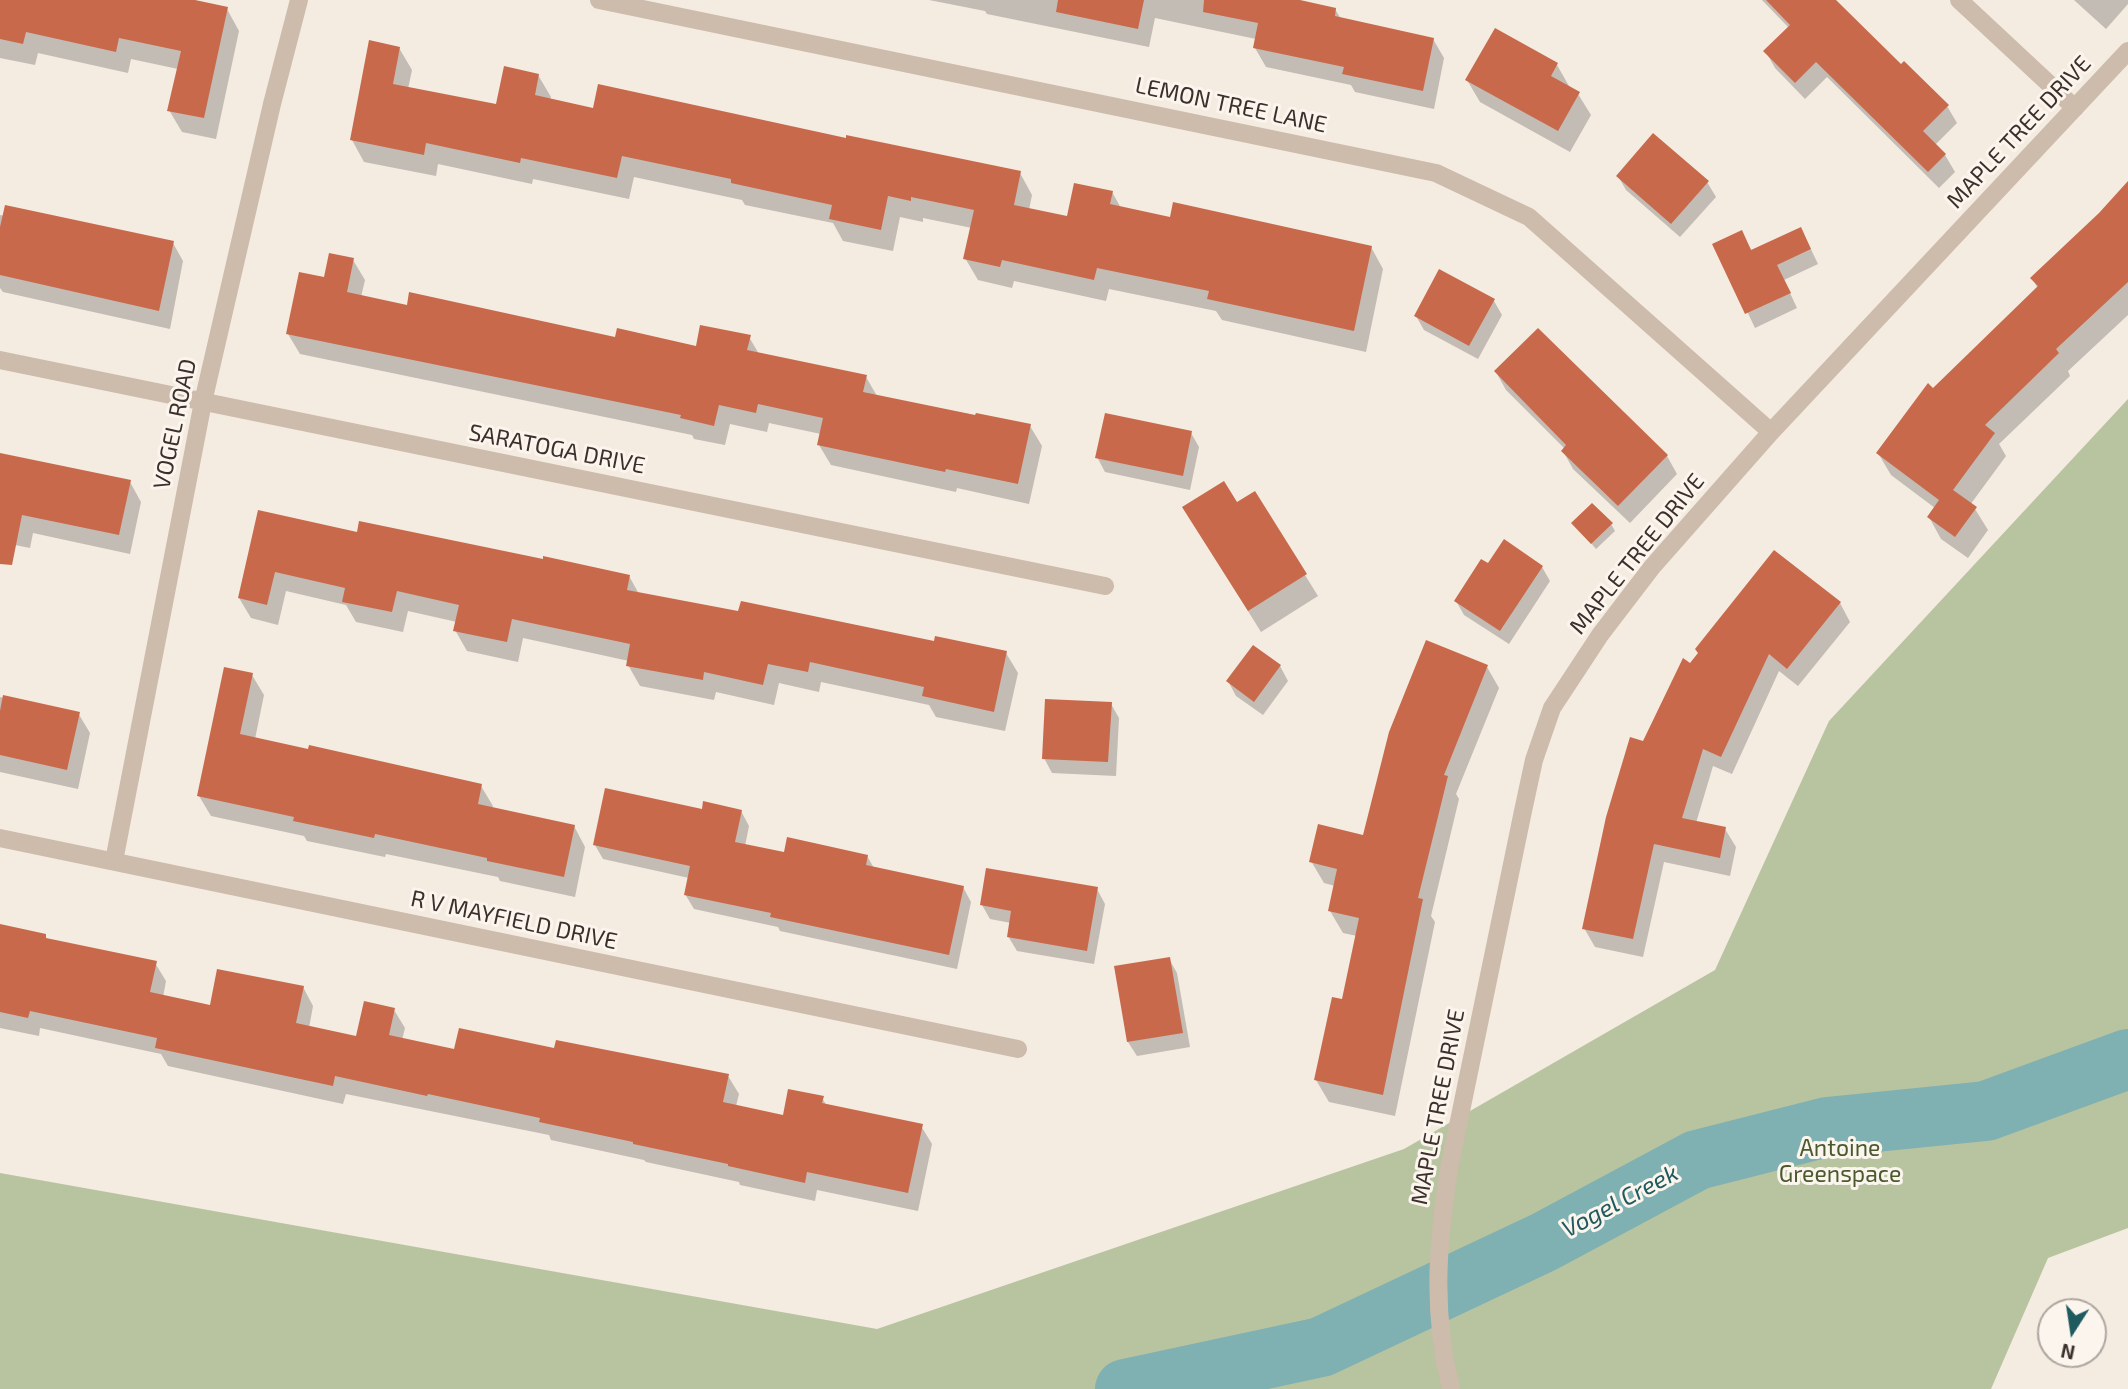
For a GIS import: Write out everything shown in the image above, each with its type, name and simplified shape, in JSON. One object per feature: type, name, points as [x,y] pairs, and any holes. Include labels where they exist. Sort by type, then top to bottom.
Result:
[{"type":"street","name":"VOGEL ROAD","points":[[114,861],[203,402],[272,104],[299,0]]},
{"type":"street","name":"LEMON TREE LANE","points":[[598,0],[1436,173],[1529,217],[1771,432]]},
{"type":"street","points":[[1959,0],[2075,108]]},
{"type":"street","name":"MAPLE TREE DRIVE","points":[[1451,1389],[1444,1356],[1437,1277],[1440,1227],[1449,1169],[1534,760],[1552,708],[1600,635],[1652,567],[1771,432],[2128,51]]},
{"type":"street","name":"SARATOGA DRIVE","points":[[0,360],[1105,586]]},
{"type":"street","name":"R V MAYFIELD DRIVE","points":[[0,838],[1018,1049]]},
{"type":"green space","name":"Antoine Greenspace","points":[[2128,399],[2128,1228],[2048,1258],[1991,1389],[0,1389],[0,1173],[877,1329],[1404,1149],[1715,970],[1829,721]]},
{"type":"building","points":[[0,0],[195,0],[228,7],[204,118],[167,111],[181,51],[119,38],[116,52],[26,32],[23,44],[0,39]]},
{"type":"building","points":[[1058,0],[1144,0],[1138,29],[1056,12]]},
{"type":"building","points":[[1204,0],[1300,0],[1336,8],[1335,16],[1434,38],[1423,91],[1342,74],[1344,67],[1253,48],[1258,23],[1203,12]]},
{"type":"building","points":[[1766,0],[1836,0],[1901,64],[1904,61],[1949,105],[1923,131],[1946,154],[1928,172],[1816,62],[1795,83],[1763,51],[1790,25]]},
{"type":"building","points":[[1495,28],[1558,63],[1551,76],[1580,92],[1558,131],[1465,80]]},
{"type":"building","points":[[369,40],[400,47],[393,84],[496,104],[504,66],[539,74],[535,95],[593,108],[598,84],[846,138],[846,135],[1021,171],[1014,205],[1067,216],[1074,183],[1113,191],[1110,204],[1170,217],[1173,202],[1372,246],[1354,331],[1207,299],[1209,291],[1097,268],[1094,280],[1002,260],[1000,267],[963,259],[974,210],[911,197],[911,201],[888,196],[881,230],[829,219],[832,205],[731,183],[731,179],[622,156],[617,178],[521,158],[520,163],[426,143],[424,155],[350,140]]},
{"type":"building","points":[[1653,133],[1709,181],[1671,224],[1616,176]]},
{"type":"building","points":[[2128,181],[2128,282],[2056,349],[2059,353],[1985,425],[1995,433],[1953,490],[1977,507],[1955,537],[1927,517],[1939,500],[1876,453],[1928,383],[1933,388],[2038,286],[2030,278],[2099,213]]},
{"type":"building","points":[[5,205],[174,241],[159,311],[0,275],[0,227]]},
{"type":"building","points":[[1801,227],[1811,249],[1777,265],[1791,293],[1745,314],[1712,244],[1742,230],[1751,250]]},
{"type":"building","points":[[329,253],[354,258],[347,292],[407,305],[409,292],[615,337],[617,328],[696,346],[700,325],[751,335],[747,350],[867,375],[863,392],[1031,424],[1018,484],[946,469],[945,472],[817,445],[823,418],[758,404],[756,413],[719,405],[714,426],[680,418],[681,415],[286,334],[299,272],[324,277]]},
{"type":"building","points":[[1439,269],[1495,299],[1469,346],[1414,316]]},
{"type":"building","points":[[1538,328],[1668,455],[1618,506],[1561,451],[1566,445],[1494,371]]},
{"type":"building","points":[[1105,413],[1192,431],[1183,476],[1095,458]]},
{"type":"building","points":[[0,453],[131,480],[119,535],[22,515],[12,565],[0,564]]},
{"type":"building","points":[[1224,481],[1237,502],[1255,491],[1307,574],[1248,611],[1182,507]]},
{"type":"building","points":[[1592,503],[1613,523],[1591,544],[1571,523]]},
{"type":"building","points":[[258,510],[357,532],[359,521],[543,559],[543,556],[630,575],[627,590],[738,611],[741,601],[934,641],[935,636],[1007,651],[994,712],[922,696],[924,687],[810,662],[808,672],[768,664],[763,685],[704,672],[703,680],[626,666],[630,644],[512,619],[507,642],[453,631],[459,605],[397,591],[392,612],[342,602],[345,588],[275,572],[267,605],[238,598]]},
{"type":"building","points":[[1504,539],[1543,566],[1500,631],[1454,601],[1481,559],[1488,563]]},
{"type":"building","points":[[1774,550],[1841,602],[1787,669],[1769,654],[1721,757],[1703,749],[1682,818],[1726,827],[1720,858],[1654,844],[1633,939],[1582,929],[1606,817],[1630,737],[1643,741],[1683,658],[1690,663],[1698,653],[1695,649]]},
{"type":"building","points":[[1426,640],[1488,665],[1444,775],[1448,776],[1418,898],[1423,899],[1383,1095],[1314,1080],[1332,997],[1342,999],[1359,918],[1328,911],[1337,869],[1309,862],[1318,824],[1363,835],[1389,732]]},
{"type":"building","points":[[1253,645],[1281,665],[1254,702],[1226,681]]},
{"type":"building","points":[[224,667],[253,673],[240,734],[308,749],[309,745],[482,784],[478,804],[575,825],[564,877],[375,834],[374,838],[293,821],[294,817],[197,796]]},
{"type":"building","points":[[3,695],[80,712],[67,770],[0,755],[0,711]]},
{"type":"building","points":[[1045,699],[1112,702],[1108,762],[1042,759]]},
{"type":"building","points":[[605,788],[702,809],[703,801],[742,810],[735,842],[784,852],[787,837],[868,855],[866,865],[964,886],[949,955],[770,917],[771,913],[684,895],[690,866],[593,845]]},
{"type":"building","points":[[986,868],[1098,887],[1087,951],[1007,937],[1011,911],[980,905]]},
{"type":"building","points":[[0,924],[46,934],[46,938],[157,961],[150,992],[210,1005],[217,969],[304,986],[296,1023],[356,1036],[364,1001],[395,1008],[389,1035],[454,1049],[459,1028],[554,1048],[556,1040],[729,1074],[723,1102],[783,1115],[788,1089],[824,1096],[822,1103],[923,1124],[908,1193],[807,1172],[805,1183],[539,1122],[540,1118],[428,1094],[427,1096],[335,1076],[333,1086],[155,1048],[157,1038],[30,1011],[28,1018],[0,1012]]},
{"type":"building","points":[[1170,957],[1183,1033],[1127,1042],[1114,966]]},
{"type":"waterway","name":"Vogel Creek","points":[[1125,1389],[1321,1347],[1544,1242],[1697,1160],[1827,1127],[1986,1111],[2128,1059]]}]
